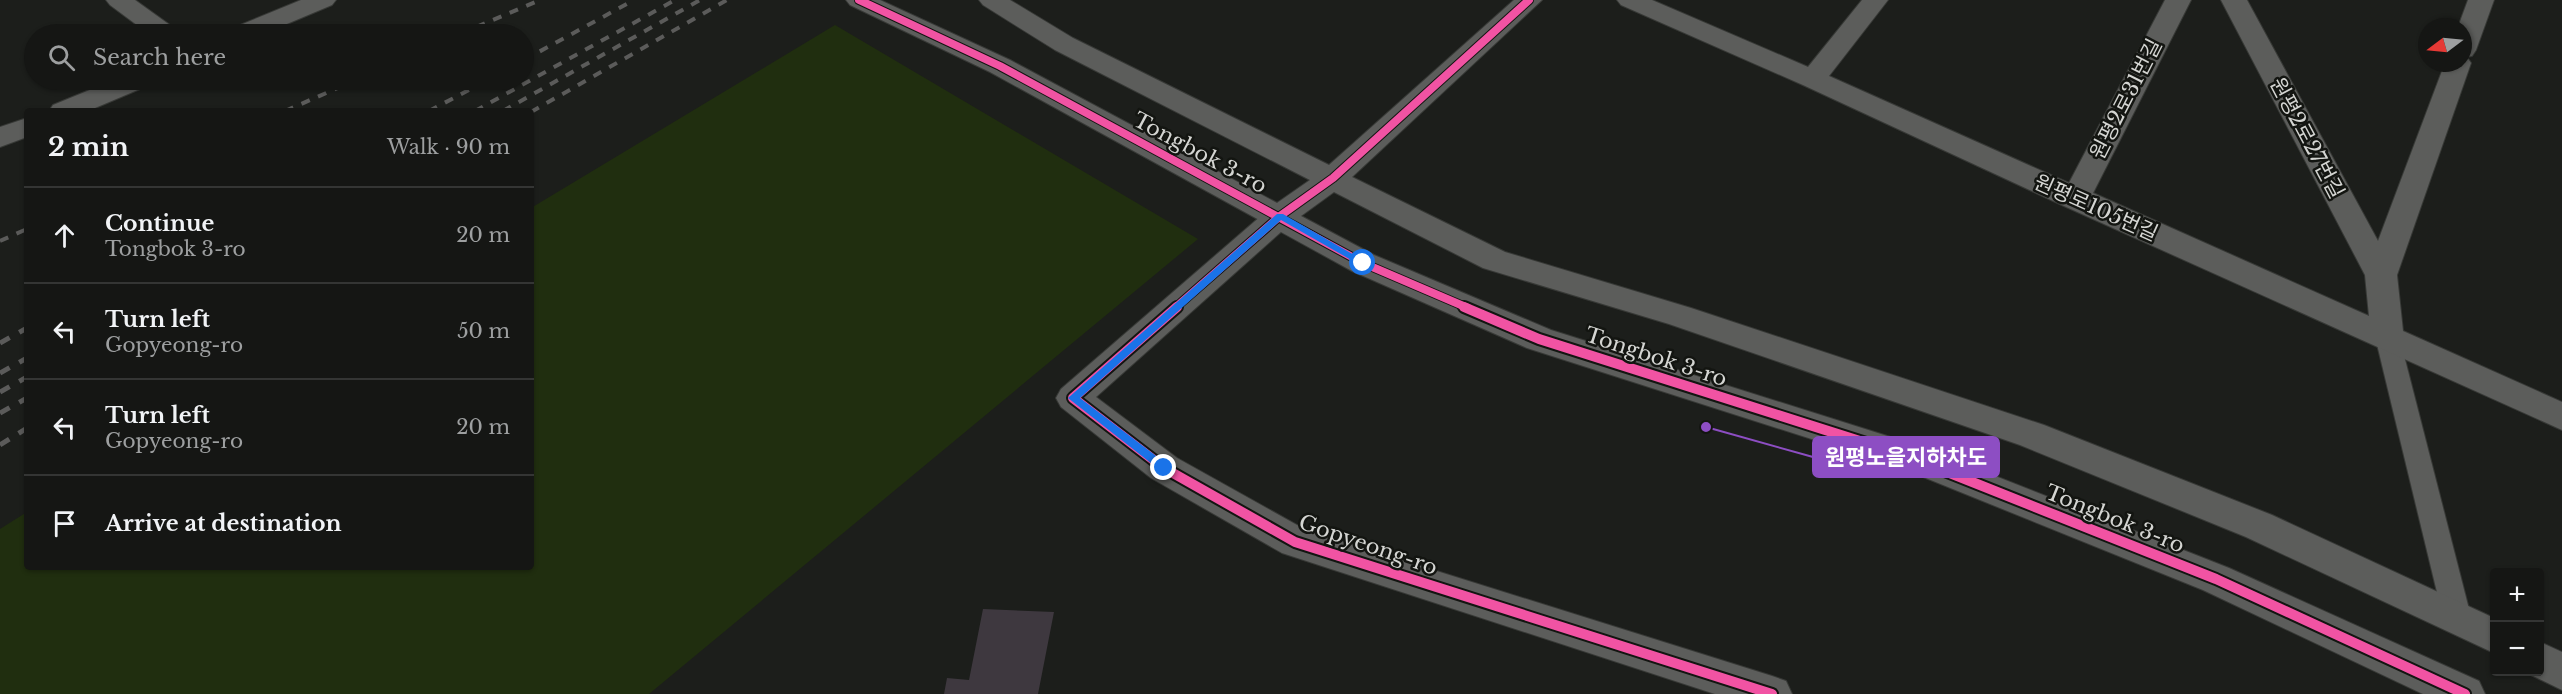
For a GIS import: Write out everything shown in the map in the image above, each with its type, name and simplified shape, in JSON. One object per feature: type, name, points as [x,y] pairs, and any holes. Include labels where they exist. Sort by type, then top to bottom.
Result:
[{"type":"street","points":[[118,0],[151,24]]},
{"type":"street","points":[[266,24],[323,0]]},
{"type":"street","name":"Tongbok 3-ro","points":[[860,0],[1000,66],[1363,263],[1539,339],[1907,456],[2216,579],[2465,694]]},
{"type":"street","name":"Tongbok 3-ro","points":[[992,0],[1064,44],[1494,260],[1680,316],[2032,435],[2259,526],[2490,634]]},
{"type":"street","points":[[1280,216],[1334,178],[1529,0]]},
{"type":"street","name":"원평로105번길","points":[[1630,0],[1813,79],[2075,199],[2387,336],[2562,417]]},
{"type":"street","points":[[1813,79],[1875,0]]},
{"type":"street","name":"원평2로31번길","points":[[2075,199],[2178,0]]},
{"type":"street","name":"원평2로27번길","points":[[2234,0],[2381,275],[2387,336]]},
{"type":"street","points":[[2472,25],[2481,0]]},
{"type":"street","name":"원평2로27번길","points":[[2381,275],[2455,72]]},
{"type":"street","points":[[70,108],[113,90]]},
{"type":"street","points":[[0,138],[24,128]]},
{"type":"street","name":"Gopyeong-ro","points":[[1280,216],[1073,398],[1164,468],[1295,542],[1772,694]]},
{"type":"street","points":[[2544,662],[2562,672]]},
{"type":"lane","points":[[2387,336],[2457,617]]},
{"type":"green space","points":[[835,25],[1198,239],[649,694],[0,694],[0,529],[24,514],[24,570],[534,570],[534,206]]},
{"type":"building","points":[[983,609],[1054,612],[1038,694],[944,694],[947,678],[969,680]]},
{"type":"railway","points":[[484,24],[540,0]]},
{"type":"railway","points":[[534,55],[634,0]]},
{"type":"railway","points":[[534,78],[675,0]]},
{"type":"railway","points":[[508,108],[700,0]]},
{"type":"railway","points":[[534,110],[727,0]]},
{"type":"railway","points":[[292,108],[333,90]]},
{"type":"railway","points":[[435,108],[469,90]]},
{"type":"railway","points":[[480,108],[513,90]]},
{"type":"railway","points":[[0,241],[24,230]]},
{"type":"railway","points":[[0,343],[24,330]]},
{"type":"railway","points":[[0,373],[24,360]]},
{"type":"railway","points":[[0,392],[24,379]]},
{"type":"railway","points":[[0,413],[24,400]]},
{"type":"railway","points":[[0,445],[24,430]]},
{"type":"cycle path","points":[[859,0],[1000,66],[1363,263],[1539,339],[1907,456],[2216,579],[2465,694]]},
{"type":"cycle path","points":[[1529,0],[1333,178],[1280,216],[1073,398],[1164,468],[1295,542],[1772,694]]},
{"type":"place","name":"원평노을지하차도","points":[[1706,427]]},
{"type":"route","points":[[1164,468],[1073,398],[1280,216],[1363,263]]}]
